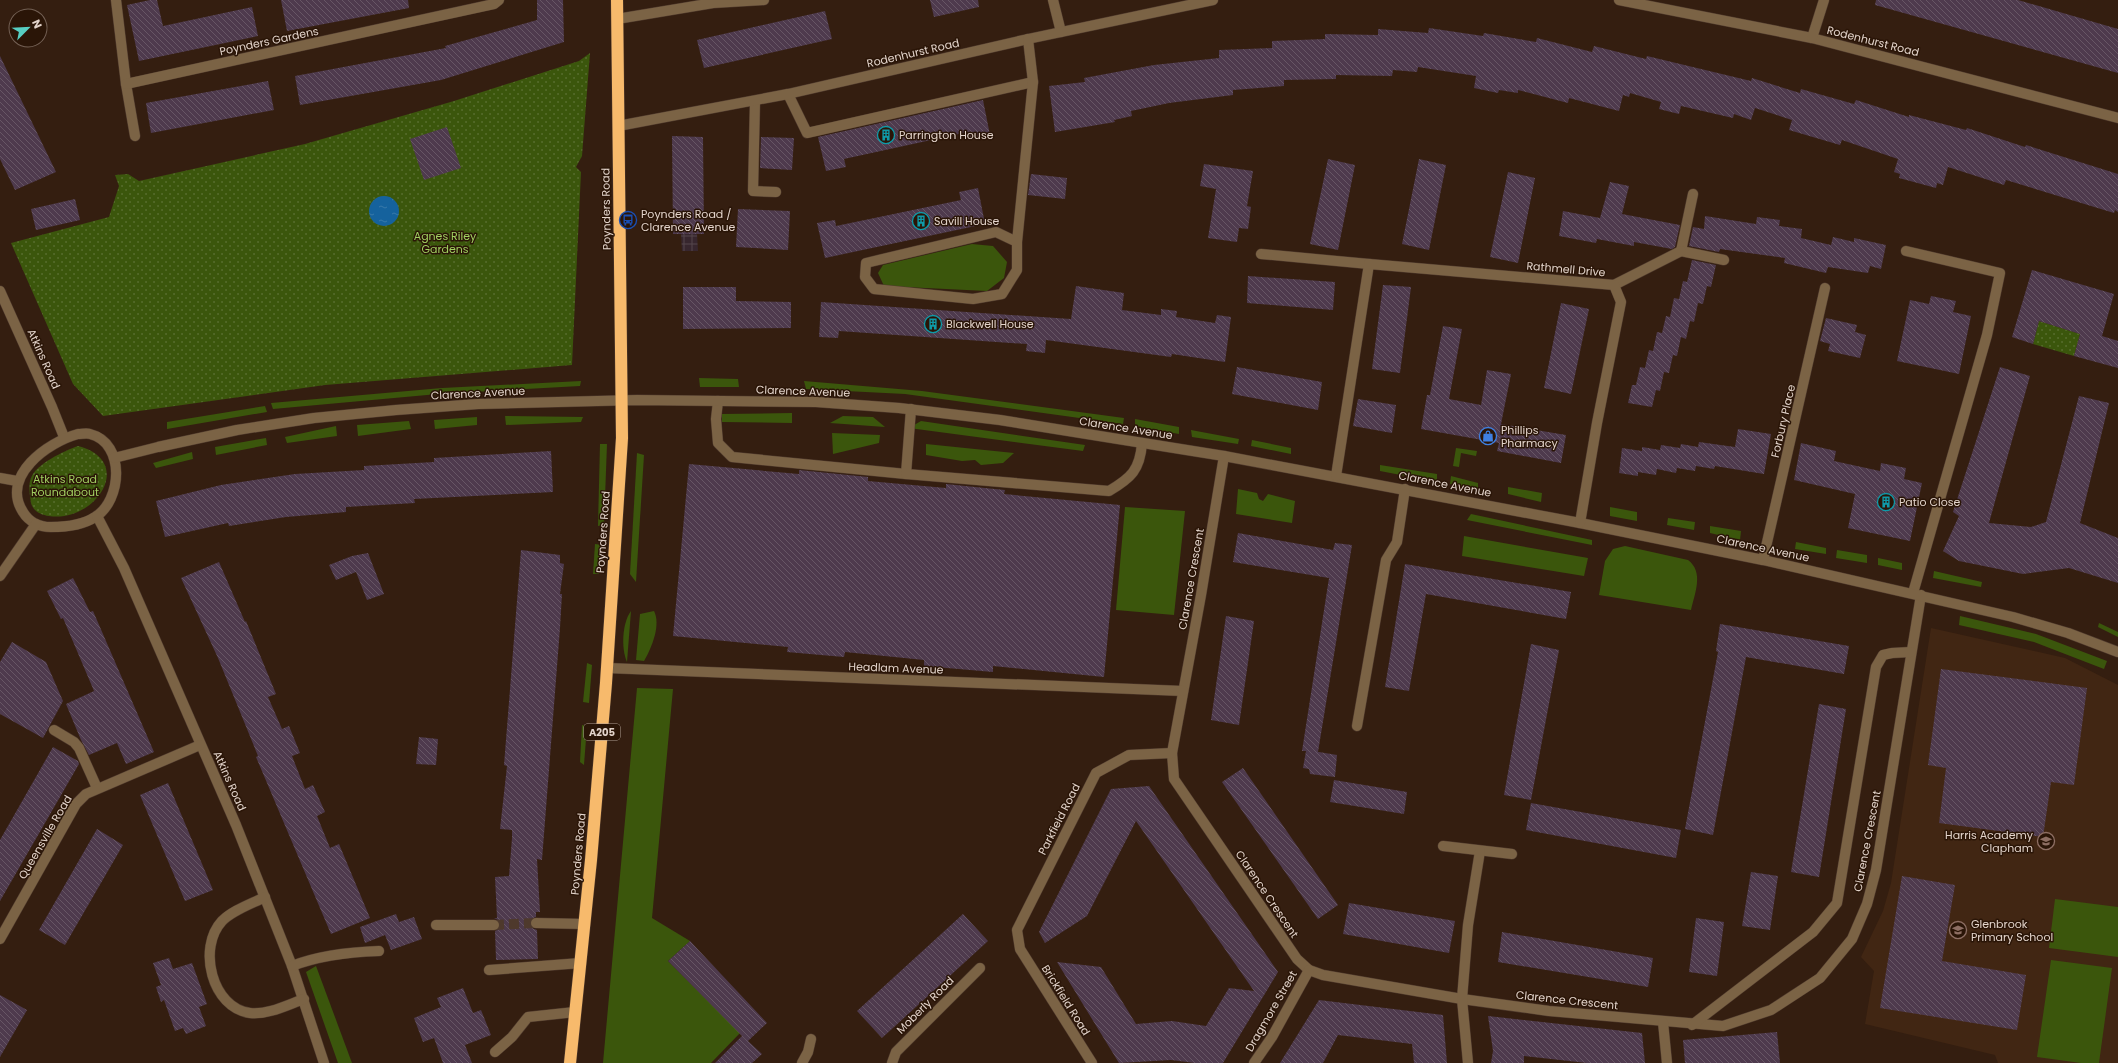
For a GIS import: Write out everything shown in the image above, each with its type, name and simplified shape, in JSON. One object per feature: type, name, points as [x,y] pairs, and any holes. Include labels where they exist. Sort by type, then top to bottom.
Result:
[{"type":"highway","name":"Poynders Road","points":[[570,1063],[585,924],[607,668],[623,400],[617,0]]},
{"type":"street","points":[[116,0],[126,84],[135,136]]},
{"type":"street","name":"Poynders Gardens","points":[[126,84],[425,20],[494,4],[499,0]]},
{"type":"street","points":[[617,19],[725,1],[764,0]]},
{"type":"street","points":[[1053,0],[1061,32]]},
{"type":"street","name":"Rodenhurst Road","points":[[618,126],[755,101],[1028,39],[1214,0]]},
{"type":"street","name":"Rodenhurst Road","points":[[1619,0],[1812,38],[2118,118]]},
{"type":"street","points":[[1812,38],[1824,0]]},
{"type":"street","points":[[1017,242],[996,232],[866,262],[865,277],[874,289],[973,299],[1002,294],[1017,270],[1017,242],[1033,82],[1028,39]]},
{"type":"street","points":[[788,94],[807,133],[1033,82]]},
{"type":"street","points":[[755,101],[753,191],[776,192]]},
{"type":"street","points":[[1682,251],[1693,194]]},
{"type":"street","points":[[1614,285],[1682,251],[1724,260]]},
{"type":"street","points":[[1906,251],[2000,273],[1987,335],[1917,594]]},
{"type":"street","name":"Rathmell Drive","points":[[1260,254],[1614,285],[1621,302],[1597,423],[1580,523]]},
{"type":"street","points":[[1336,476],[1369,264]]},
{"type":"street","name":"Forbury Place","points":[[1763,560],[1825,288]]},
{"type":"street","name":"Atkins Road","points":[[0,291],[64,437]]},
{"type":"street","name":"Clarence Avenue","points":[[114,458],[152,448],[237,430],[314,418],[478,404],[623,400],[816,402],[911,409],[1000,420],[1224,456],[1580,523],[1763,560],[1917,594],[2044,625],[2118,652]]},
{"type":"street","points":[[718,401],[716,419],[718,443],[732,457],[906,474],[1109,491],[1130,478],[1141,456],[1142,443]]},
{"type":"street","points":[[906,474],[911,409]]},
{"type":"street","points":[[78,434],[91,434],[100,439],[108,447],[114,458],[117,471],[116,483],[112,496],[97,516],[72,525],[56,527],[36,524],[26,516],[18,506],[16,494],[17,481],[32,461],[52,443],[64,437],[78,434]]},
{"type":"street","name":"Clarence Crescent","points":[[1224,456],[1172,753],[1174,779],[1297,959],[1308,970],[1323,975],[1462,999],[1549,1011],[1663,1022],[1723,1026],[1771,1010],[1820,978],[1852,939],[1867,904],[1876,870],[1911,652],[1917,594]]},
{"type":"street","points":[[0,478],[17,481]]},
{"type":"street","points":[[1357,726],[1386,560],[1397,542],[1405,489]]},
{"type":"street","name":"Atkins Road","points":[[97,516],[113,544],[124,568],[236,825],[292,966],[324,1063]]},
{"type":"street","points":[[0,576],[36,524]]},
{"type":"street","name":"Clarence Crescent","points":[[1692,1024],[1813,932],[1837,903],[1876,667],[1883,655],[1911,652]]},
{"type":"street","name":"Headlam Avenue","points":[[607,668],[1183,691]]},
{"type":"street","points":[[54,730],[74,742],[97,788]]},
{"type":"street","name":"Queensville Road","points":[[0,939],[76,804],[86,794],[200,745]]},
{"type":"street","name":"Parkfield Road","points":[[1020,949],[1017,930],[1096,773],[1129,755],[1172,753]]},
{"type":"street","points":[[1443,846],[1512,854]]},
{"type":"street","points":[[1468,1063],[1462,999],[1468,925],[1480,850]]},
{"type":"street","points":[[265,897],[222,920],[215,930],[210,943],[208,956],[210,969],[222,995],[240,1010],[250,1013],[272,1010],[304,999]]},
{"type":"street","points":[[536,923],[585,924]]},
{"type":"street","points":[[436,925],[494,925]]},
{"type":"street","name":"Brickfield Road","points":[[1020,949],[1092,1063]]},
{"type":"street","points":[[292,966],[345,952],[379,951]]},
{"type":"street","points":[[489,970],[581,963]]},
{"type":"street","name":"Moberly Road","points":[[892,1063],[896,1052],[980,968]]},
{"type":"street","name":"Dragmore Street","points":[[1254,1063],[1272,1037],[1308,970]]},
{"type":"street","points":[[495,1052],[512,1037],[528,1017],[575,1012]]},
{"type":"street","points":[[1663,1022],[1667,1063]]},
{"type":"street","points":[[802,1063],[808,1052],[811,1039]]},
{"type":"shaded area","points":[[681,234],[697,234],[698,251],[682,251]]},
{"type":"shaded area","name":"Harris Academy Clapham","points":[[1931,628],[2065,658],[2118,685],[2118,1063],[1998,1063],[1995,1055],[1865,1024],[1874,971],[1861,957],[1883,911],[1891,883]]},
{"type":"green space","name":"Agnes Riley Gardens","points":[[590,53],[582,156],[576,167],[581,172],[572,365],[325,385],[103,416],[73,384],[11,243],[109,217],[119,186],[115,175],[128,174],[139,181],[305,144],[454,101],[579,61]]},
{"type":"green space","points":[[972,244],[993,246],[1007,262],[1004,278],[987,291],[884,286],[878,273],[883,265]]},
{"type":"green space","points":[[2039,321],[2080,334],[2074,356],[2033,344]]},
{"type":"green space","points":[[699,378],[738,379],[739,387],[700,387]]},
{"type":"green space","points":[[581,381],[580,386],[438,394],[273,409],[271,403],[442,388]]},
{"type":"green space","points":[[804,381],[922,391],[1124,418],[1123,424],[905,394],[806,389]]},
{"type":"green space","points":[[265,406],[267,412],[167,429],[167,422]]},
{"type":"green space","points":[[792,413],[792,423],[722,422],[722,414]]},
{"type":"green space","points":[[505,416],[583,417],[581,422],[506,425]]},
{"type":"green space","points":[[843,416],[873,417],[885,427],[830,423]]},
{"type":"green space","points":[[477,417],[477,425],[435,429],[434,420]]},
{"type":"green space","points":[[1135,419],[1179,427],[1179,434],[1135,426]]},
{"type":"green space","points":[[409,421],[411,429],[358,436],[357,425]]},
{"type":"green space","points":[[921,421],[1085,445],[1083,451],[909,428]]},
{"type":"green space","points":[[336,426],[337,436],[287,443],[285,437]]},
{"type":"green space","points":[[1191,430],[1239,439],[1238,444],[1192,437]]},
{"type":"green space","points":[[832,433],[880,435],[879,443],[833,454]]},
{"type":"green space","points":[[266,438],[267,445],[216,455],[215,447]]},
{"type":"green space","points":[[1252,440],[1291,448],[1291,454],[1251,446]]},
{"type":"green space","points":[[600,444],[607,444],[604,525],[598,526]]},
{"type":"green space","points":[[926,444],[1014,453],[1003,463],[981,465],[975,460],[962,461],[926,455]]},
{"type":"green space","name":"Atkins Road Roundabout","points":[[78,446],[95,454],[105,464],[107,477],[103,489],[94,501],[82,510],[66,516],[43,515],[32,506],[31,503],[29,487],[31,478],[38,468],[44,463],[65,451]]},
{"type":"green space","points":[[1456,448],[1477,451],[1476,456],[1461,453],[1459,467],[1453,466]]},
{"type":"green space","points":[[192,452],[193,459],[156,468],[153,463]]},
{"type":"green space","points":[[637,453],[644,455],[636,582],[630,574]]},
{"type":"green space","points":[[1380,465],[1437,474],[1437,482],[1380,471]]},
{"type":"green space","points":[[1451,476],[1478,483],[1478,489],[1450,484]]},
{"type":"green space","points":[[1508,487],[1542,493],[1541,502],[1508,494]]},
{"type":"green space","points":[[1238,489],[1257,493],[1259,499],[1263,501],[1268,494],[1295,501],[1292,523],[1236,514]]},
{"type":"green space","points":[[1125,507],[1185,511],[1174,615],[1116,610]]},
{"type":"green space","points":[[1610,507],[1637,512],[1637,521],[1610,516]]},
{"type":"green space","points":[[1471,514],[1592,540],[1592,545],[1467,520]]},
{"type":"green space","points":[[1668,518],[1695,522],[1694,530],[1667,525]]},
{"type":"green space","points":[[1710,526],[1741,531],[1740,540],[1710,533]]},
{"type":"green space","points":[[1464,536],[1588,558],[1584,576],[1462,556]]},
{"type":"green space","points":[[1796,542],[1826,548],[1826,554],[1795,549]]},
{"type":"green space","points":[[595,544],[603,545],[599,574],[593,574]]},
{"type":"green space","points":[[1625,546],[1688,560],[1696,570],[1697,577],[1696,590],[1691,610],[1599,595],[1605,561],[1613,549]]},
{"type":"green space","points":[[1837,550],[1867,555],[1867,563],[1836,558]]},
{"type":"green space","points":[[1878,558],[1902,563],[1902,570],[1878,565]]},
{"type":"green space","points":[[1934,571],[1982,582],[1981,587],[1933,578]]},
{"type":"green space","points":[[631,611],[627,662],[625,657],[623,636],[626,622]]},
{"type":"green space","points":[[654,611],[657,623],[653,643],[644,661],[636,660],[640,614]]},
{"type":"green space","points":[[1960,616],[2036,634],[2107,661],[2104,669],[2034,642],[1959,625]]},
{"type":"green space","points":[[2099,623],[2118,632],[2118,637],[2098,627]]},
{"type":"green space","points":[[587,663],[592,665],[589,703],[583,702]]},
{"type":"green space","points":[[637,688],[673,689],[652,918],[690,941],[668,961],[740,1033],[711,1063],[603,1063]]},
{"type":"green space","points":[[582,725],[587,726],[584,765],[580,762]]},
{"type":"green space","points":[[2055,899],[2118,907],[2118,957],[2049,948]]},
{"type":"green space","points":[[2051,960],[2112,968],[2099,1063],[2081,1063],[2037,1057]]},
{"type":"green space","points":[[316,966],[352,1063],[338,1063],[306,972]]},
{"type":"water","points":[[384,196],[395,200],[399,211],[395,222],[384,226],[373,222],[369,211],[373,200]]},
{"type":"building","points":[[157,0],[163,26],[252,7],[258,36],[139,61],[127,5]]},
{"type":"building","points":[[281,0],[408,0],[409,8],[287,31]]},
{"type":"building","points":[[537,0],[563,0],[564,42],[441,80],[300,105],[295,76],[446,48],[445,46],[537,20]]},
{"type":"building","points":[[930,0],[978,0],[979,7],[934,17]]},
{"type":"building","points":[[1876,0],[2018,0],[2118,29],[2118,73],[1875,5]]},
{"type":"building","points":[[825,11],[832,39],[704,68],[697,40]]},
{"type":"building","points":[[1429,28],[1483,36],[1484,33],[1536,42],[1537,38],[1592,52],[1594,46],[1646,59],[1647,56],[1751,81],[1752,78],[1800,93],[1801,89],[1854,104],[1856,100],[1909,117],[1909,115],[1966,130],[1967,128],[2025,147],[2026,145],[2118,174],[2118,212],[2115,210],[2114,213],[2006,180],[2004,185],[1948,167],[1943,185],[1937,183],[1936,188],[1899,178],[1900,174],[1894,172],[1898,159],[1842,140],[1840,145],[1789,130],[1792,120],[1755,108],[1751,120],[1734,114],[1733,118],[1681,106],[1679,114],[1659,109],[1661,102],[1630,93],[1629,97],[1623,95],[1619,111],[1569,98],[1568,103],[1518,90],[1518,93],[1499,90],[1498,93],[1474,88],[1476,76],[1418,67],[1417,72],[1393,70],[1392,76],[1336,75],[1336,79],[1284,80],[1284,86],[1233,90],[1233,95],[1169,103],[1131,111],[1132,116],[1114,120],[1115,122],[1055,132],[1049,86],[1085,82],[1084,78],[1154,65],[1219,58],[1219,50],[1272,48],[1272,41],[1325,39],[1325,34],[1378,35],[1378,29],[1428,33]]},
{"type":"building","points":[[0,56],[56,172],[15,190],[0,159]]},
{"type":"building","points":[[268,81],[274,110],[151,133],[146,103]]},
{"type":"building","name":"Parrington House","points":[[983,100],[990,135],[970,140],[968,132],[844,159],[846,167],[826,171],[818,137]]},
{"type":"building","points":[[447,127],[461,168],[424,180],[410,139]]},
{"type":"building","points":[[672,136],[703,137],[704,234],[673,234]]},
{"type":"building","points":[[761,137],[794,138],[792,170],[760,168]]},
{"type":"building","points":[[1328,159],[1355,165],[1338,250],[1310,244]]},
{"type":"building","points":[[1419,159],[1446,165],[1429,250],[1402,244]]},
{"type":"building","points":[[1204,164],[1253,171],[1247,206],[1251,207],[1248,229],[1239,228],[1237,242],[1208,238],[1216,189],[1200,186]]},
{"type":"building","points":[[1508,172],[1535,178],[1518,263],[1490,257]]},
{"type":"building","points":[[1031,174],[1067,178],[1065,199],[1028,195]]},
{"type":"building","points":[[1610,182],[1629,186],[1622,214],[1680,225],[1675,247],[1672,249],[1634,242],[1634,246],[1597,239],[1596,243],[1559,236],[1563,211],[1600,218]]},
{"type":"building","name":"Savill House","points":[[978,188],[985,224],[825,258],[817,223],[835,220],[836,226],[961,200],[959,192]]},
{"type":"building","points":[[75,199],[80,220],[36,230],[31,209]]},
{"type":"building","points":[[738,209],[790,211],[788,250],[736,247]]},
{"type":"building","points":[[1705,216],[1756,224],[1757,217],[1780,220],[1779,226],[1802,229],[1801,238],[1831,245],[1833,237],[1854,242],[1854,238],[1886,245],[1881,269],[1870,266],[1868,273],[1828,267],[1826,273],[1784,263],[1785,258],[1720,249],[1719,252],[1689,246],[1693,227],[1704,229]]},
{"type":"building","points":[[1692,260],[1716,265],[1711,287],[1707,286],[1703,304],[1698,303],[1694,322],[1690,321],[1686,339],[1681,337],[1677,356],[1673,355],[1669,373],[1664,372],[1660,391],[1656,390],[1652,407],[1628,403],[1632,385],[1636,385],[1640,367],[1645,368],[1649,350],[1653,351],[1657,332],[1662,333],[1666,316],[1670,317],[1674,298],[1679,299],[1683,281],[1687,282]]},
{"type":"building","points":[[2032,270],[2114,294],[2102,336],[2118,341],[2118,368],[2074,356],[2080,334],[2039,321],[2033,344],[2012,337]]},
{"type":"building","points":[[1248,276],[1335,282],[1333,310],[1247,303]]},
{"type":"building","points":[[1383,285],[1411,287],[1400,373],[1372,369]]},
{"type":"building","points":[[1076,286],[1124,293],[1122,310],[1161,315],[1161,309],[1177,311],[1176,317],[1215,323],[1217,315],[1231,317],[1225,362],[1172,354],[1171,357],[1046,340],[1045,353],[1026,351],[1027,344],[839,331],[838,338],[819,337],[821,302],[1071,319]]},
{"type":"building","points":[[683,287],[736,287],[736,301],[791,302],[791,328],[683,329]]},
{"type":"building","points":[[1931,296],[1956,301],[1953,312],[1971,316],[1959,374],[1897,361],[1910,300],[1929,304]]},
{"type":"building","points":[[1561,303],[1589,309],[1571,394],[1544,388]]},
{"type":"building","points":[[1826,318],[1857,325],[1855,332],[1866,335],[1860,358],[1828,351],[1830,344],[1820,341]]},
{"type":"building","points":[[1443,326],[1462,329],[1449,399],[1481,405],[1487,370],[1511,374],[1501,424],[1566,435],[1561,463],[1497,451],[1499,443],[1421,429],[1427,395],[1430,395]]},
{"type":"building","points":[[1237,367],[1322,382],[1318,410],[1232,394]]},
{"type":"building","points":[[2000,367],[2030,376],[1989,523],[2031,527],[2046,522],[2079,396],[2109,403],[2080,523],[2118,538],[2118,583],[2069,568],[2023,574],[1959,561],[1943,551],[1959,516],[1953,512]]},
{"type":"building","points":[[1358,399],[1396,405],[1392,433],[1353,426]]},
{"type":"building","points":[[1738,429],[1771,434],[1764,474],[1715,466],[1714,469],[1696,466],[1695,471],[1677,468],[1676,473],[1657,469],[1656,475],[1638,472],[1638,476],[1619,473],[1622,448],[1642,451],[1642,447],[1660,450],[1661,445],[1680,448],[1681,444],[1698,447],[1699,442],[1735,447]]},
{"type":"building","name":"Patio Close","points":[[1801,443],[1836,451],[1834,461],[1880,471],[1881,463],[1906,468],[1904,479],[1922,483],[1910,541],[1848,528],[1855,494],[1794,480]]},
{"type":"building","points":[[551,451],[553,492],[414,499],[415,503],[346,507],[346,512],[286,517],[229,526],[228,523],[165,537],[156,501],[221,485],[295,474],[364,470],[364,466],[434,462],[434,458]]},
{"type":"building","points":[[689,464],[799,474],[799,470],[868,477],[868,481],[946,488],[946,484],[1005,490],[1004,494],[1120,505],[1104,677],[993,666],[993,672],[924,666],[924,660],[845,652],[844,657],[787,652],[788,647],[673,636]]},
{"type":"building","points":[[1238,533],[1333,550],[1335,543],[1352,545],[1318,752],[1337,755],[1335,777],[1310,774],[1309,769],[1303,768],[1306,751],[1302,751],[1329,578],[1233,562]]},
{"type":"building","points":[[521,550],[560,555],[560,563],[564,564],[560,594],[562,594],[560,628],[542,860],[537,859],[540,912],[536,912],[536,917],[530,922],[532,928],[537,930],[538,959],[496,960],[495,931],[499,929],[500,925],[498,920],[494,918],[497,918],[495,877],[509,876],[512,838],[512,830],[500,829],[507,766],[504,765]]},
{"type":"building","points":[[368,553],[384,594],[367,600],[356,572],[336,580],[329,565],[352,556]]},
{"type":"building","points":[[219,562],[245,622],[246,621],[276,694],[268,697],[282,729],[289,726],[300,753],[292,756],[305,789],[313,785],[325,812],[317,816],[330,848],[339,844],[370,918],[331,934],[256,757],[258,756],[218,658],[181,578]]},
{"type":"building","points":[[1405,564],[1571,592],[1566,619],[1426,594],[1409,691],[1385,687]]},
{"type":"building","points":[[73,578],[90,612],[93,611],[154,752],[126,764],[117,743],[89,755],[66,704],[94,691],[63,618],[61,619],[47,591]]},
{"type":"building","points":[[1226,616],[1254,621],[1239,725],[1211,720]]},
{"type":"building","points":[[1720,624],[1849,646],[1844,674],[1746,657],[1713,835],[1685,829],[1718,652],[1716,651]]},
{"type":"building","points":[[12,642],[46,662],[63,701],[43,738],[0,714],[0,662]]},
{"type":"building","points":[[1531,644],[1559,650],[1531,800],[1504,795]]},
{"type":"building","points":[[1941,669],[2087,688],[2074,785],[2051,782],[2043,837],[1939,823],[1946,768],[1928,765]]},
{"type":"building","points":[[1819,704],[1846,709],[1819,877],[1791,872]]},
{"type":"building","points":[[419,737],[438,739],[436,765],[416,764]]},
{"type":"building","points":[[53,747],[78,761],[79,764],[0,901],[0,840]]},
{"type":"building","points":[[1243,768],[1338,905],[1318,919],[1222,782]]},
{"type":"building","points":[[1334,780],[1407,792],[1404,814],[1330,802]]},
{"type":"building","points":[[168,783],[213,890],[185,901],[140,795]]},
{"type":"building","points":[[1149,786],[1278,972],[1223,1063],[1195,1063],[1171,1060],[1119,1063],[1057,962],[1101,967],[1136,1024],[1172,1021],[1206,1026],[1229,988],[1254,991],[1136,821],[1087,916],[1045,943],[1039,932],[1111,789]]},
{"type":"building","points":[[1531,803],[1681,830],[1676,858],[1526,830]]},
{"type":"building","points":[[97,829],[123,845],[65,945],[39,930]]},
{"type":"building","points":[[1751,872],[1778,876],[1770,930],[1742,926]]},
{"type":"building","points":[[1902,876],[1955,885],[1942,961],[2026,975],[2017,1030],[1880,1008]]},
{"type":"building","points":[[1349,903],[1455,921],[1449,953],[1343,934]]},
{"type":"building","points":[[396,914],[399,922],[414,917],[422,939],[391,950],[385,935],[365,943],[360,927]]},
{"type":"building","points":[[963,914],[988,941],[882,1038],[857,1011]]},
{"type":"building","points":[[1696,918],[1724,922],[1717,976],[1689,972]]},
{"type":"building","points":[[1502,932],[1653,958],[1648,987],[1498,962]]},
{"type":"building","points":[[690,941],[767,1023],[748,1041],[762,1054],[752,1063],[715,1063],[742,1036],[747,1041],[668,961]]},
{"type":"building","points":[[169,958],[173,969],[192,963],[207,1004],[199,1007],[206,1026],[186,1034],[183,1028],[175,1031],[164,1000],[161,1002],[156,987],[161,985],[153,963]]},
{"type":"building","points":[[463,988],[473,1013],[481,1010],[491,1035],[465,1045],[472,1063],[443,1063],[434,1038],[423,1042],[414,1018],[441,1007],[437,998]]},
{"type":"building","points":[[0,995],[27,1010],[0,1057]]},
{"type":"building","points":[[1319,1000],[1443,1015],[1447,1063],[1414,1063],[1412,1044],[1338,1035],[1323,1063],[1280,1063]]},
{"type":"building","points":[[1488,1016],[1642,1033],[1645,1063],[1587,1063],[1524,1056],[1524,1063],[1491,1063],[1493,1051]]},
{"type":"building","points":[[1777,1032],[1780,1063],[1685,1063],[1683,1040]]},
{"type":"tunnel","points":[[494,925],[536,923]]},
{"type":"place","name":"Parrington House","points":[[886,135]]},
{"type":"place","name":"Poynders Road / Clarence Avenue","points":[[628,220]]},
{"type":"place","name":"Savill House","points":[[921,221]]},
{"type":"place","name":"Blackwell House","points":[[933,324]]},
{"type":"place","name":"Phillips Pharmacy","points":[[1488,436]]},
{"type":"place","name":"Patio Close","points":[[1886,502]]},
{"type":"place","name":"Harris Academy Clapham","points":[[2046,841]]},
{"type":"place","name":"Glenbrook Primary School","points":[[1958,930]]}]
